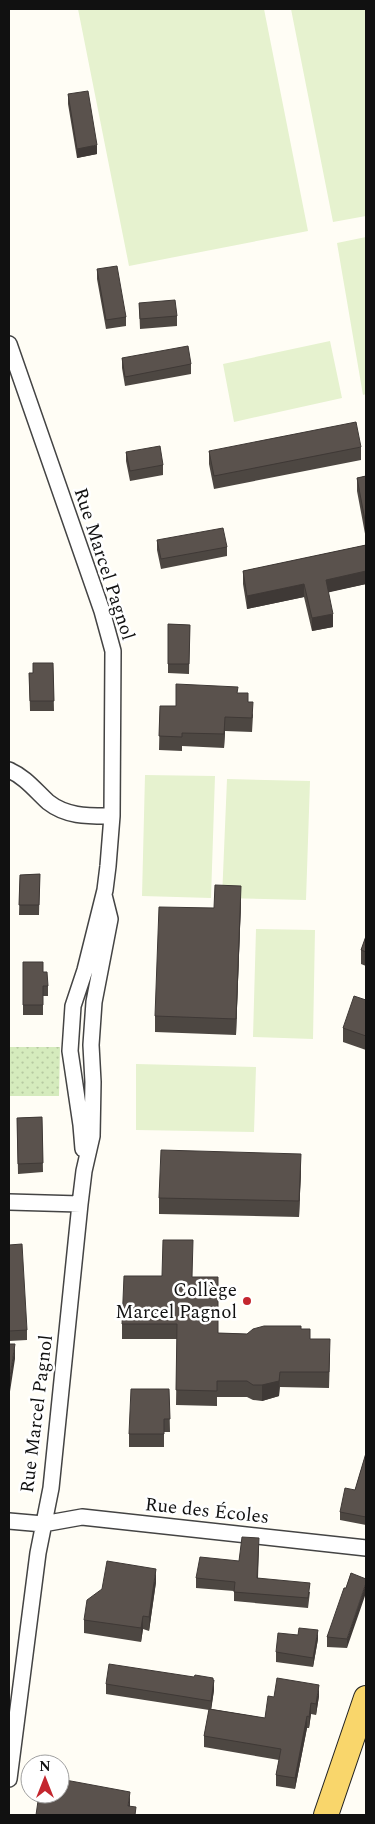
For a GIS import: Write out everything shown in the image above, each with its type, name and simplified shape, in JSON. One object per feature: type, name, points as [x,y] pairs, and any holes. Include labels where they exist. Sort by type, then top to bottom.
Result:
[{"type":"main road","points":[[326,1815],[366,1698]]},
{"type":"street","name":"Rue Marcel Pagnol","points":[[10,353],[102,611],[113,651],[112,816],[108,866],[104,894],[85,970],[73,1006],[70,1051],[81,1125],[84,1171]]},
{"type":"street","points":[[9,770],[21,775],[48,802],[60,810],[82,816],[112,816]]},
{"type":"street","name":"Rue Marcel Pagnol","points":[[9,1779],[43,1524],[51,1488],[80,1204],[84,1171],[92,1136],[93,1082],[90,1045],[94,1002],[110,918],[104,894]]},
{"type":"street","points":[[9,1202],[80,1204]]},
{"type":"street","name":"Rue des Écoles","points":[[9,1522],[43,1524],[82,1517],[366,1548]]},
{"type":"green space","points":[[78,9],[264,9],[308,231],[129,266]]},
{"type":"green space","points":[[291,9],[366,9],[366,216],[333,222]]},
{"type":"green space","points":[[366,237],[366,394],[363,395],[337,243]]},
{"type":"green space","points":[[330,341],[342,398],[234,422],[223,364]]},
{"type":"green space","points":[[145,775],[215,776],[211,898],[142,896]]},
{"type":"green space","points":[[227,779],[310,781],[306,900],[222,898]]},
{"type":"green space","points":[[256,929],[315,930],[313,1039],[253,1037]]},
{"type":"green space","points":[[9,1047],[60,1047],[59,1096],[9,1096]]},
{"type":"green space","points":[[136,1064],[256,1067],[254,1132],[136,1130]]},
{"type":"building","points":[[88,91],[97,145],[77,149],[68,94]]},
{"type":"building","points":[[117,266],[126,317],[106,320],[97,269]]},
{"type":"building","points":[[175,300],[177,316],[140,319],[139,303]]},
{"type":"building","points":[[188,346],[191,364],[125,377],[122,358]]},
{"type":"building","points":[[356,422],[361,447],[214,476],[209,451]]},
{"type":"building","points":[[160,446],[163,465],[130,471],[126,452]]},
{"type":"building","points":[[366,476],[366,526],[357,478]]},
{"type":"building","points":[[223,528],[227,547],[161,559],[157,540]]},
{"type":"building","points":[[366,545],[366,571],[326,580],[333,614],[312,618],[304,584],[247,596],[243,571]]},
{"type":"building","points":[[168,624],[190,625],[189,664],[168,664]]},
{"type":"building","points":[[33,663],[53,663],[54,701],[30,701],[29,673],[33,673]]},
{"type":"building","points":[[176,684],[238,687],[237,693],[248,693],[248,702],[253,702],[252,718],[225,717],[224,734],[182,733],[182,737],[159,736],[160,706],[176,706]]},
{"type":"building","points":[[40,874],[39,905],[19,905],[20,875]]},
{"type":"building","points":[[215,885],[241,886],[236,1019],[155,1016],[159,907],[214,908]]},
{"type":"building","points":[[366,936],[366,952],[361,950]]},
{"type":"building","points":[[23,962],[43,962],[43,972],[47,972],[48,986],[43,986],[43,1005],[23,1005]]},
{"type":"building","points":[[354,996],[366,1000],[366,1036],[343,1028]]},
{"type":"building","points":[[42,1117],[43,1163],[18,1164],[17,1118]]},
{"type":"building","points":[[161,1150],[301,1154],[299,1201],[159,1198]]},
{"type":"building","points":[[163,1240],[193,1240],[192,1277],[218,1277],[218,1333],[247,1334],[253,1329],[264,1326],[301,1326],[301,1329],[310,1329],[310,1339],[330,1339],[329,1372],[280,1372],[279,1381],[262,1385],[253,1385],[247,1381],[217,1381],[217,1391],[176,1390],[177,1324],[122,1324],[124,1276],[162,1276]]},
{"type":"building","points":[[22,1244],[27,1330],[9,1331],[9,1245]]},
{"type":"building","points":[[9,1344],[15,1344],[9,1383]]},
{"type":"building","points":[[131,1389],[169,1389],[170,1419],[164,1419],[164,1434],[129,1434]]},
{"type":"building","points":[[366,1453],[366,1517],[340,1512],[345,1488],[355,1490]]},
{"type":"building","points":[[242,1537],[259,1538],[257,1578],[310,1583],[308,1598],[234,1592],[235,1582],[196,1578],[200,1557],[239,1561]]},
{"type":"building","points":[[107,1561],[156,1569],[149,1617],[143,1616],[141,1628],[84,1620],[87,1600],[102,1589]]},
{"type":"building","points":[[351,1573],[366,1579],[366,1583],[347,1639],[327,1637],[344,1588],[346,1588]]},
{"type":"building","points":[[299,1628],[318,1630],[313,1658],[276,1652],[278,1633],[298,1635]]},
{"type":"building","points":[[109,1664],[194,1677],[195,1675],[213,1678],[211,1701],[106,1684]]},
{"type":"building","points":[[277,1678],[319,1685],[316,1704],[311,1703],[309,1717],[307,1716],[295,1778],[276,1775],[281,1749],[204,1736],[209,1709],[265,1718],[268,1696],[274,1697]]},
{"type":"building","points":[[70,1781],[130,1792],[128,1806],[136,1807],[135,1815],[36,1815],[38,1804],[70,1804]]},
{"type":"place","name":"Collège Marcel Pagnol","points":[[247,1301]]}]
